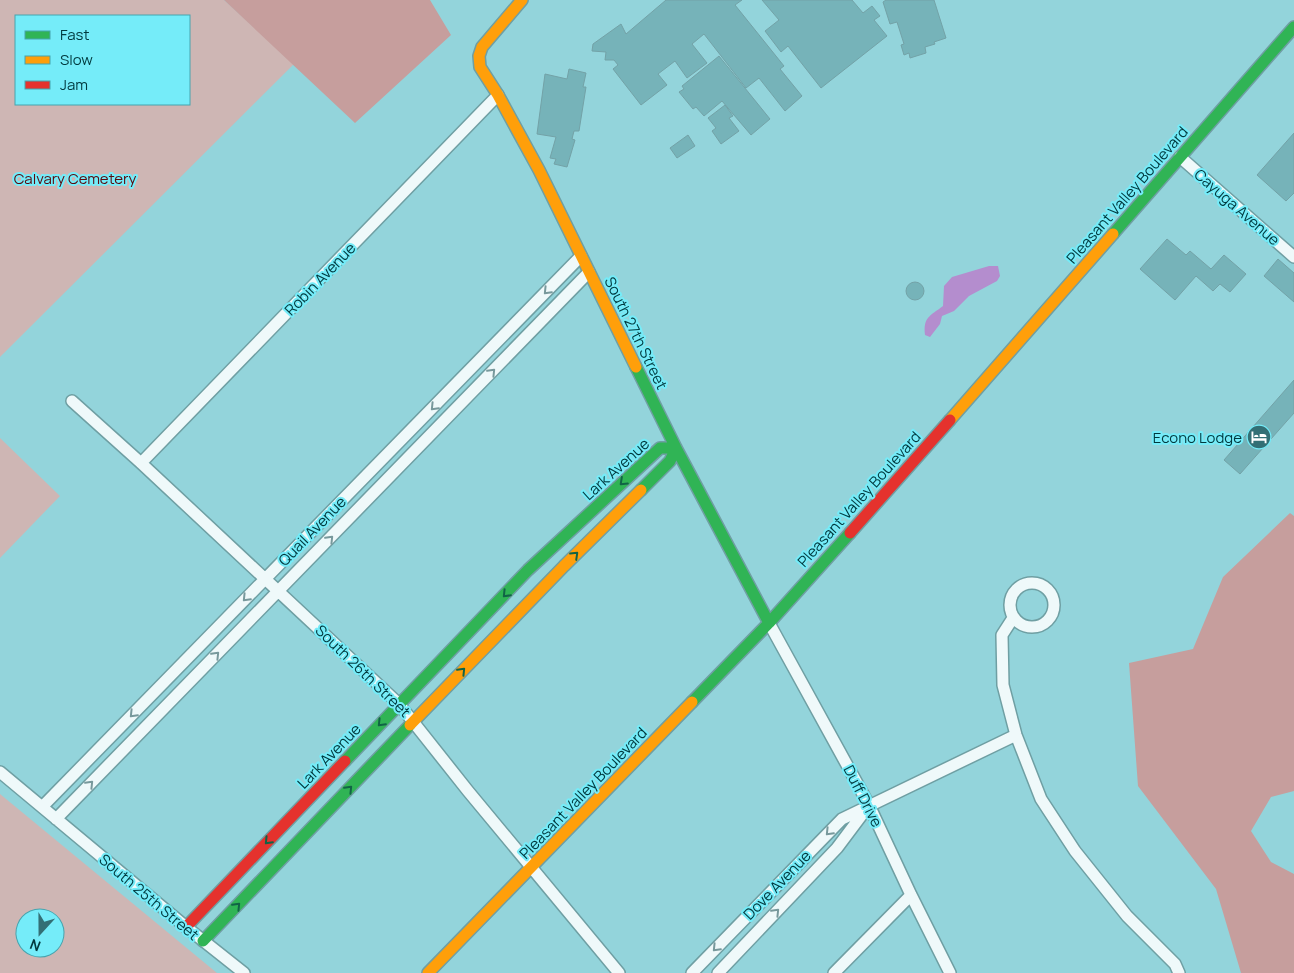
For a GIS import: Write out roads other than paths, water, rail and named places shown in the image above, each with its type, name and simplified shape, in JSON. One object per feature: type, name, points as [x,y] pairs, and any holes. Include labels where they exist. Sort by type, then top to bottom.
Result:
[{"type":"street","name":"South 27th Street","points":[[522,0],[482,47],[479,56],[480,67],[498,94],[539,170],[676,448],[769,623]]},
{"type":"street","name":"Pleasant Valley Boulevard","points":[[428,973],[769,623],[1294,27]]},
{"type":"street","name":"Robin Avenue","points":[[141,463],[498,94]]},
{"type":"street","name":"Cayuga Avenue","points":[[1180,157],[1294,257]]},
{"type":"street","name":"Quail Avenue","points":[[42,807],[581,256]]},
{"type":"street","name":"Quail Avenue","points":[[56,819],[589,272]]},
{"type":"street","name":"South 26th Street","points":[[72,401],[266,578],[400,704],[468,791],[619,973]]},
{"type":"street","name":"Lark Avenue","points":[[186,927],[528,570],[660,448],[676,448],[670,461],[564,566],[203,941]]},
{"type":"street","points":[[367,475],[380,487]]},
{"type":"street","points":[[1013,618],[1002,635],[1001,665],[1003,685],[1016,735],[1041,799],[1074,850],[1127,916],[1174,964],[1179,973]]},
{"type":"street","name":"Duff Drive","points":[[769,623],[869,805],[911,896],[950,973]]},
{"type":"street","points":[[179,666],[193,679]]},
{"type":"street","name":"Dove Avenue","points":[[692,973],[842,818],[1016,735]]},
{"type":"street","points":[[91,757],[104,770]]},
{"type":"street","name":"South 25th Street","points":[[0,772],[244,973]]},
{"type":"street","name":"Dove Avenue","points":[[718,973],[837,848],[869,805]]},
{"type":"street","points":[[834,973],[911,896]]},
{"type":"place","name":"Econo Lodge","points":[[1259,437]]},
{"type":"park label","name":"Calvary Cemetery","points":[[75,178]]}]
